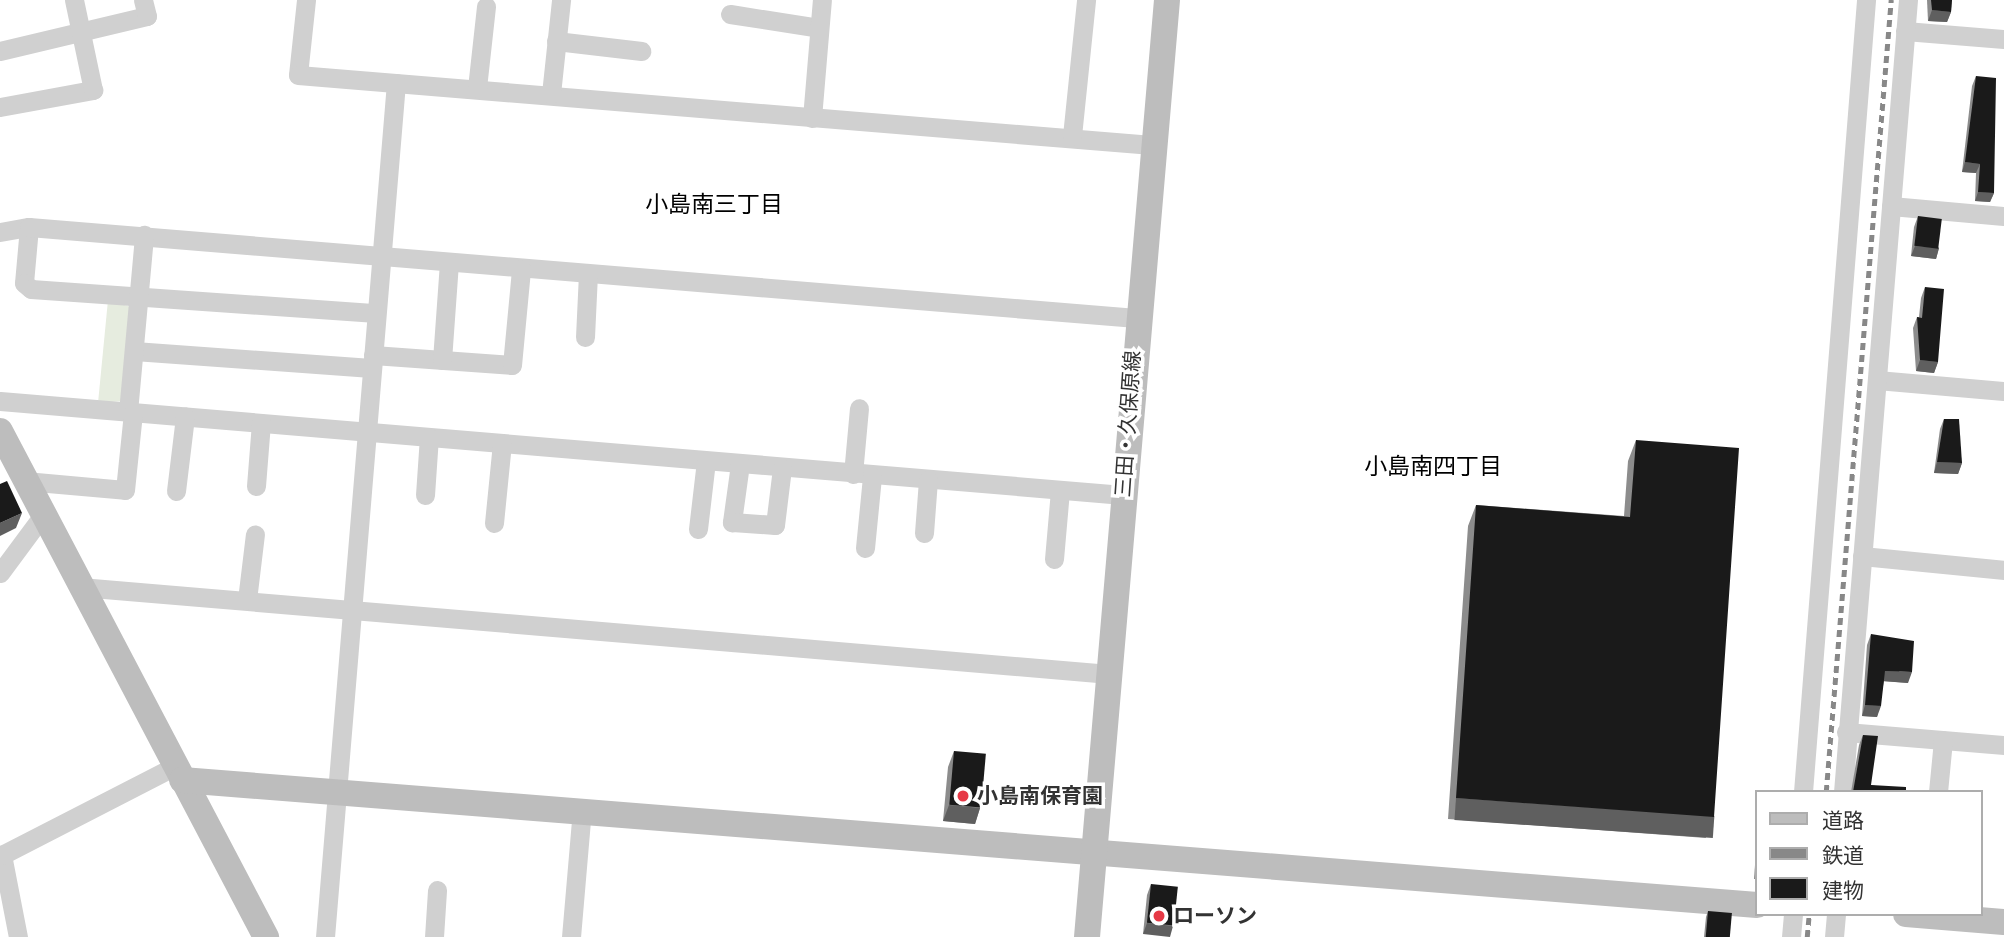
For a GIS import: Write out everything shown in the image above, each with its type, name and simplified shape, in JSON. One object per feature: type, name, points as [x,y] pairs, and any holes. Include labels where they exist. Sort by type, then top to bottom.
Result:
[{"type":"street","points":[[0,107],[93,90],[74,0]]},
{"type":"street","points":[[0,51],[147,16],[143,0]]},
{"type":"street","points":[[306,0],[298,75],[551,94],[812,118],[1072,136],[1152,145]]},
{"type":"street","points":[[551,94],[561,0]]},
{"type":"street","points":[[812,118],[822,0]]},
{"type":"street","points":[[1072,136],[1086,0]]},
{"type":"street","name":"三田・久保原線","points":[[1087,937],[1136,318],[1167,0]]},
{"type":"street","points":[[1803,790],[1866,0]]},
{"type":"street","points":[[1843,790],[1908,0]]},
{"type":"street","points":[[477,88],[486,6]]},
{"type":"street","points":[[730,14],[819,28]]},
{"type":"street","points":[[1905,31],[2004,39]]},
{"type":"street","points":[[556,41],[641,51]]},
{"type":"street","points":[[326,937],[334,790],[396,83]]},
{"type":"street","points":[[1891,206],[2004,216]]},
{"type":"street","points":[[29,227],[24,283],[32,289],[138,294],[376,313]]},
{"type":"street","points":[[0,232],[29,227],[1136,318]]},
{"type":"street","points":[[26,481],[125,490],[144,236]]},
{"type":"street","points":[[442,360],[449,263]]},
{"type":"street","points":[[134,351],[372,362],[442,360],[512,365],[520,269]]},
{"type":"street","points":[[584,337],[588,274]]},
{"type":"street","points":[[1877,380],[2004,391]]},
{"type":"street","points":[[0,401],[1123,495]]},
{"type":"street","points":[[859,408],[865,548]]},
{"type":"street","points":[[176,491],[185,417]]},
{"type":"street","points":[[256,486],[261,423]]},
{"type":"street","points":[[0,431],[266,937]]},
{"type":"street","points":[[425,495],[429,437]]},
{"type":"street","points":[[494,523],[502,443]]},
{"type":"street","points":[[698,529],[706,461]]},
{"type":"street","points":[[740,464],[732,522],[775,525],[782,468]]},
{"type":"street","points":[[924,533],[928,480]]},
{"type":"street","points":[[1054,559],[1060,490]]},
{"type":"street","points":[[0,573],[43,515]]},
{"type":"street","points":[[247,600],[255,534]]},
{"type":"street","points":[[1863,556],[2004,570]]},
{"type":"street","points":[[80,587],[1109,674]]},
{"type":"street","points":[[1846,732],[2004,745]]},
{"type":"street","points":[[1938,790],[1943,740]]},
{"type":"street","points":[[18,937],[2,855],[178,773],[334,790],[1094,849],[1756,905]]},
{"type":"street","points":[[571,937],[582,808]]},
{"type":"street","points":[[434,937],[437,890]]},
{"type":"street","points":[[1791,937],[1793,916]]},
{"type":"street","points":[[1834,937],[1836,916]]},
{"type":"street","points":[[1933,916],[2004,922]]},
{"type":"shaded area","points":[[108,300],[131,307],[124,401],[98,403]]},
{"type":"building","points":[[1931,0],[1952,0],[1951,12],[1932,10]]},
{"type":"building","points":[[1976,76],[1996,78],[1994,193],[1978,192],[1980,164],[1965,162]]},
{"type":"building","points":[[1918,216],[1942,219],[1938,249],[1914,246]]},
{"type":"building","points":[[1925,287],[1944,289],[1938,362],[1920,360],[1917,317],[1922,318]]},
{"type":"building","points":[[1944,419],[1959,419],[1962,463],[1937,462]]},
{"type":"building","points":[[1636,440],[1739,448],[1714,817],[1456,798],[1476,505],[1630,517]]},
{"type":"building","points":[[7,481],[22,513],[0,523],[0,484]]},
{"type":"building","points":[[1871,634],[1914,641],[1912,672],[1885,671],[1881,706],[1865,705]]},
{"type":"building","points":[[1863,735],[1878,736],[1871,785],[1906,787],[1906,790],[1853,790]]},
{"type":"building","points":[[954,751],[986,754],[981,808],[949,805]]},
{"type":"building","name":"ローソン","points":[[1151,884],[1178,887],[1174,926],[1147,923]]},
{"type":"building","points":[[1708,911],[1732,913],[1730,937],[1706,937]]},
{"type":"railway","points":[[1826,790],[1891,0]]},
{"type":"railway","points":[[1807,937],[1809,916]]},
{"type":"place","name":"小島南保育園","points":[[963,796]]},
{"type":"place","name":"ローソン","points":[[1159,916]]},
{"type":"district","name":"小島南三丁目","points":[[714,204]]},
{"type":"district","name":"小島南四丁目","points":[[1433,466]]}]
